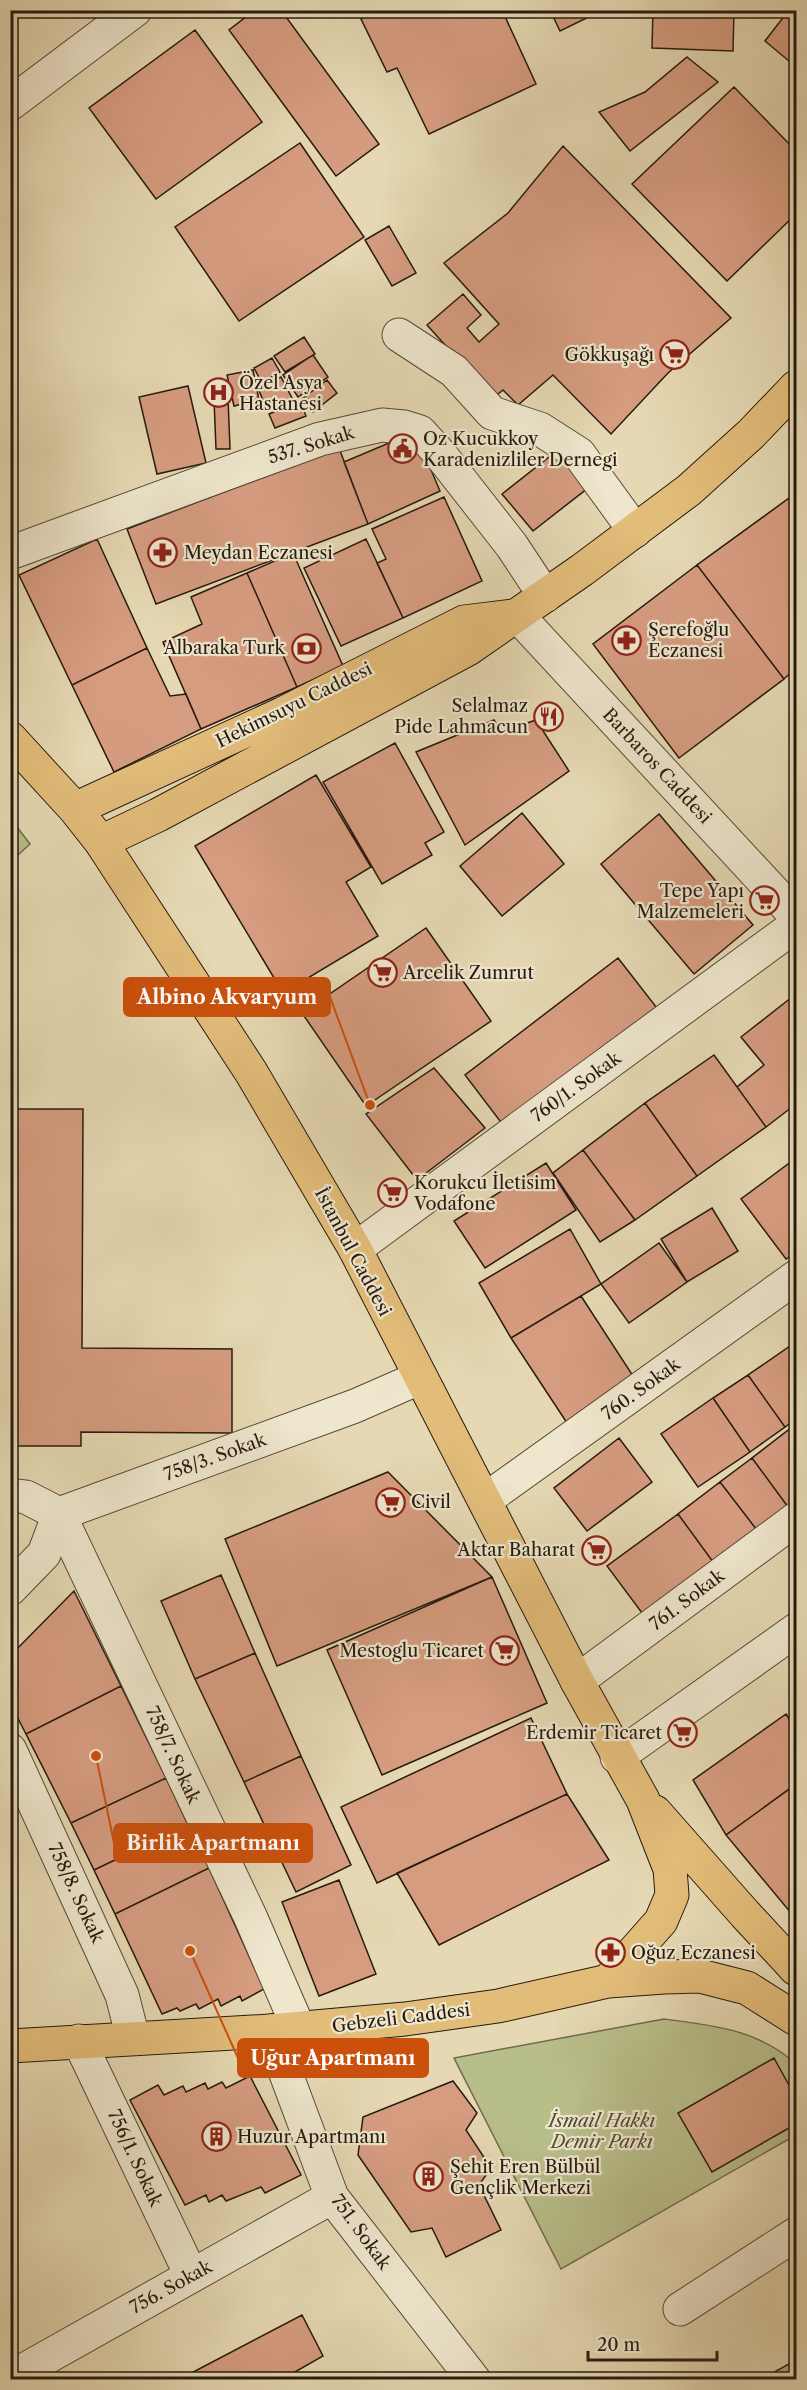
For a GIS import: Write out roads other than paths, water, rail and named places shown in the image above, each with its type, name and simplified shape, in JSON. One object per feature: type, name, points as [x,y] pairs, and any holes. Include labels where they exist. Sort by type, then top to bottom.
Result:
[{"type":"main road","name":"Hekimsuyu Caddesi","points":[[100,842],[158,815],[468,649],[518,616],[688,490],[751,434],[796,387]]},
{"type":"main road","name":"Hekimsuyu Caddesi","points":[[75,809],[282,714],[464,622],[518,616]]},
{"type":"main road","name":"İstanbul Caddesi","points":[[10,738],[75,809],[100,842],[251,1072],[355,1249],[419,1378],[485,1500],[617,1757],[643,1800]]},
{"type":"main road","points":[[643,1800],[796,1968]]},
{"type":"main road","points":[[608,1981],[660,1921],[672,1895],[670,1869],[643,1800]]},
{"type":"main road","name":"Gebzeli Caddesi","points":[[10,2046],[284,2030],[498,2006],[608,1981],[700,1976],[747,1988],[796,2019]]},
{"type":"street","points":[[10,104],[135,10]]},
{"type":"street","points":[[399,335],[454,371],[492,413],[540,429],[579,454],[635,531]]},
{"type":"street","name":"537. Sokak","points":[[10,553],[320,439],[382,425],[404,427],[420,432],[512,546],[544,596]]},
{"type":"street","name":"Barbaros Caddesi","points":[[518,616],[796,916]]},
{"type":"street","name":"760/1. Sokak","points":[[355,1249],[796,925]]},
{"type":"street","name":"760. Sokak","points":[[485,1500],[796,1277]]},
{"type":"street","name":"758/3. Sokak","points":[[59,1515],[355,1406],[419,1378]]},
{"type":"street","points":[[10,1495],[26,1497],[59,1515],[44,1554],[10,1589]]},
{"type":"street","name":"758/7. Sokak","points":[[59,1515],[250,1916],[284,2030]]},
{"type":"street","name":"761. Sokak","points":[[578,1681],[796,1519]]},
{"type":"street","points":[[617,1757],[796,1630]]},
{"type":"street","name":"758/8. Sokak","points":[[10,1750],[122,1995],[133,2038]]},
{"type":"street","name":"751. Sokak","points":[[284,2030],[333,2198],[474,2379]]},
{"type":"street","name":"756/1. Sokak","points":[[80,2041],[191,2275]]},
{"type":"street","name":"756. Sokak","points":[[10,2378],[191,2275],[333,2198]]},
{"type":"street","points":[[680,2309],[796,2234]]},
{"type":"place","name":"Gökkuşağı","points":[[675,355]]},
{"type":"place","name":"Özel Asya Hastanesi","points":[[218,393]]},
{"type":"place","name":"Oz Kucukkoy Karadenizliler Dernegi","points":[[402,449]]},
{"type":"place","name":"Meydan Eczanesi","points":[[163,553]]},
{"type":"place","name":"Şerefoğlu Eczanesi","points":[[627,640]]},
{"type":"place","name":"Albaraka Turk","points":[[306,648]]},
{"type":"place","name":"Selalmaz Pide Lahmacun","points":[[549,716]]},
{"type":"place","name":"Tepe Yapı Malzemeleri","points":[[765,901]]},
{"type":"place","name":"Arcelik Zumrut","points":[[382,973]]},
{"type":"place","name":"Albino Akvaryum","points":[[370,1105]]},
{"type":"place","name":"Korukcu İletisim Vodafone","points":[[393,1193]]},
{"type":"place","name":"Civil","points":[[390,1502]]},
{"type":"place","name":"Aktar Baharat","points":[[596,1550]]},
{"type":"place","name":"Mestoglu Ticaret","points":[[505,1651]]},
{"type":"place","name":"Erdemir Ticaret","points":[[683,1733]]},
{"type":"place","name":"Birlik Apartmanı","points":[[96,1756]]},
{"type":"place","name":"Uğur Apartmanı","points":[[190,1951]]},
{"type":"place","name":"Oğuz Eczanesi","points":[[610,1953]]},
{"type":"place","name":"Huzur Apartmanı","points":[[216,2137]]},
{"type":"place","name":"Şehit Eren Bülbül Gençlik Merkezi","points":[[429,2177]]},
{"type":"park label","name":"İsmail Hakkı Demir Parkı","points":[[602,2131]]}]
